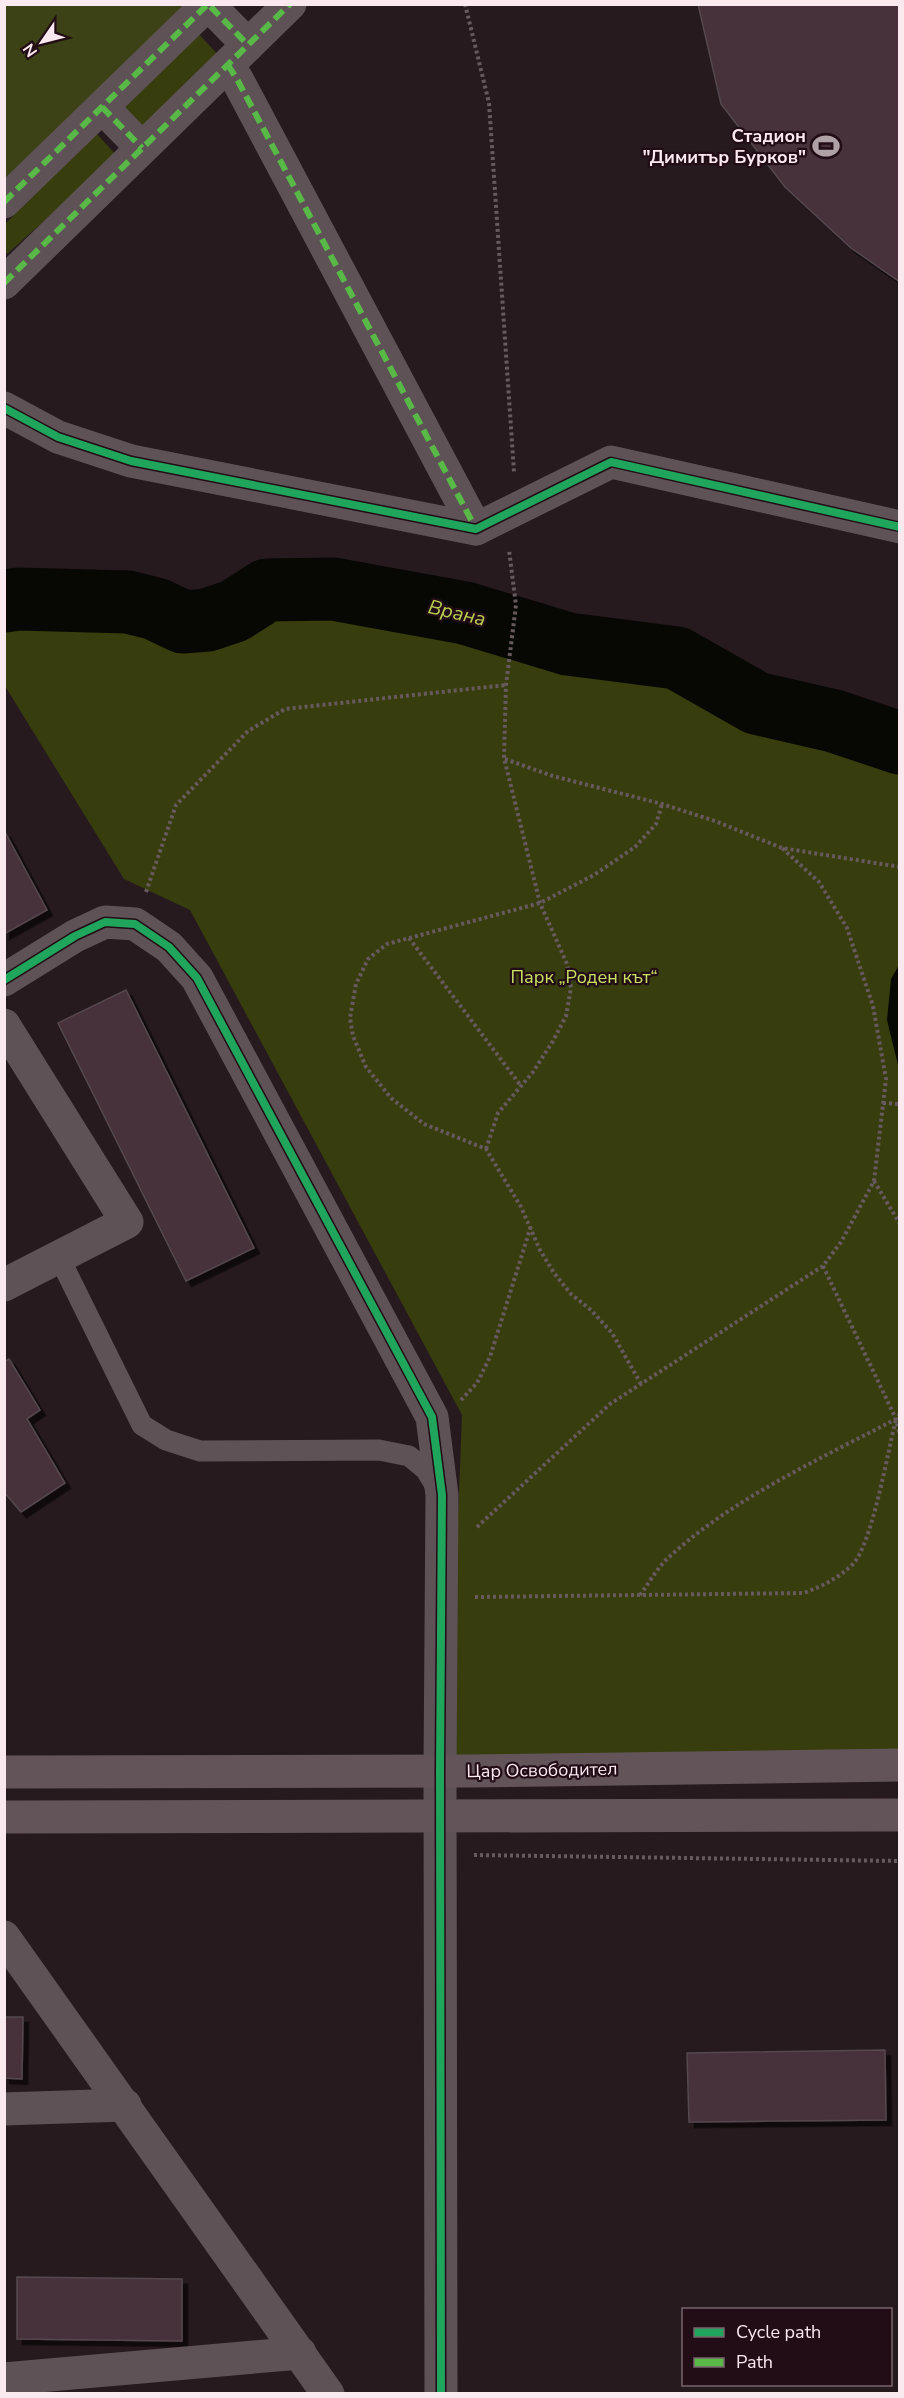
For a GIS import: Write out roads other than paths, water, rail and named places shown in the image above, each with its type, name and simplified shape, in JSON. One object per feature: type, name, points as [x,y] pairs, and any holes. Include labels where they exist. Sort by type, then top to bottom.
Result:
[{"type":"street","points":[[4,202],[208,4],[238,55],[238,81],[476,529]]},
{"type":"street","points":[[4,283],[290,4]]},
{"type":"street","points":[[102,107],[142,148]]},
{"type":"street","points":[[4,408],[58,437],[131,461],[476,529],[611,462],[900,527]]},
{"type":"street","points":[[4,980],[75,936],[105,922],[135,924],[169,947],[197,978],[432,1417],[442,1496],[441,2394]]},
{"type":"street","points":[[4,1025],[127,1222],[4,1285]]},
{"type":"street","name":"Цар Освободител","points":[[4,1772],[900,1766]]},
{"type":"street","points":[[4,1817],[900,1815]]},
{"type":"street","points":[[4,1936],[328,2394]]},
{"type":"street","points":[[4,2109],[125,2105]]},
{"type":"street","points":[[4,2382],[300,2353]]},
{"type":"street","points":[[4,2382],[13,2394]]},
{"type":"lane","points":[[59,1257],[142,1425],[166,1440],[200,1451],[379,1450],[409,1456],[426,1470],[442,1496]]},
{"type":"waterway","name":"Врана","points":[[4,601],[19,599],[128,602],[156,609],[183,622],[207,620],[234,611],[267,590],[333,589],[465,613],[568,644],[677,658],[756,703],[834,721],[900,743]]},
{"type":"place","name":"Стадион \"Димитър Бурков\"","points":[[826,146]]},
{"type":"park label","name":"Парк „Роден кът“","points":[[584,977]]}]
